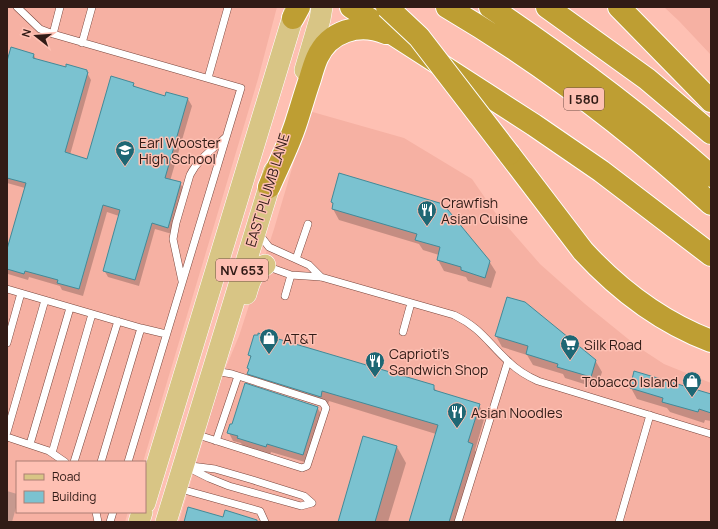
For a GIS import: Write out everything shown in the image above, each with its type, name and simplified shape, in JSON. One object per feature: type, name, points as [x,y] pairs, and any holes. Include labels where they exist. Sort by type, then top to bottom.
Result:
[{"type":"highway","points":[[351,7],[534,125],[601,171],[711,255]]},
{"type":"highway","points":[[387,7],[419,37],[583,251],[600,269],[633,298],[653,312],[668,321],[711,341]]},
{"type":"highway","name":"I 580","points":[[448,7],[496,36],[563,83],[658,157],[711,204]]},
{"type":"highway","name":"I 580","points":[[490,7],[560,55],[605,89],[711,176]]},
{"type":"highway","points":[[546,7],[647,79],[711,132]]},
{"type":"highway","points":[[619,7],[711,101]]},
{"type":"highway","points":[[269,187],[296,124],[316,59],[327,43],[334,37],[355,28],[366,28],[380,31],[404,41]]},
{"type":"main road","name":"EAST PLUMB LANE","points":[[146,500],[296,11]]},
{"type":"main road","name":"EAST PLUMB LANE","points":[[166,522],[321,13]]},
{"type":"main road","points":[[247,256],[238,253],[232,244],[282,77],[285,43]]},
{"type":"main road","points":[[214,364],[235,330],[251,279],[258,270],[265,265]]},
{"type":"lane","points":[[17,7],[40,29],[52,34],[241,88],[128,461]]},
{"type":"lane","points":[[52,34],[60,7]]},
{"type":"lane","points":[[82,43],[92,7]]},
{"type":"lane","points":[[208,78],[228,7]]},
{"type":"lane","points":[[182,282],[173,239],[176,223],[190,175],[200,160],[226,137]]},
{"type":"lane","points":[[296,259],[308,224]]},
{"type":"lane","points":[[256,230],[269,247],[309,265],[321,277]]},
{"type":"lane","points":[[247,256],[291,275],[321,277],[454,315],[465,320],[484,335],[508,361],[519,370],[538,381],[711,434]]},
{"type":"lane","points":[[285,296],[291,275]]},
{"type":"lane","points":[[7,288],[118,322],[166,334]]},
{"type":"lane","points":[[7,343],[21,293]]},
{"type":"lane","points":[[7,432],[45,300]]},
{"type":"lane","points":[[403,332],[411,303]]},
{"type":"lane","points":[[30,444],[70,308]]},
{"type":"lane","points":[[52,453],[92,314]]},
{"type":"lane","points":[[74,461],[118,322]]},
{"type":"lane","points":[[101,461],[141,328]]},
{"type":"lane","points":[[458,522],[508,361]]},
{"type":"lane","points":[[193,434],[302,468],[307,466],[310,459],[326,408],[323,403],[238,376],[214,364]]},
{"type":"lane","points":[[216,441],[238,376]]},
{"type":"lane","points":[[619,522],[650,415]]},
{"type":"lane","points":[[7,437],[52,453],[64,461]]},
{"type":"lane","points":[[183,465],[215,469],[253,480],[304,496],[312,503],[301,506],[229,486],[183,465]]},
{"type":"lane","points":[[176,488],[260,511],[266,522]]},
{"type":"shaded area","points":[[7,7],[277,7],[258,79],[143,461],[16,461],[16,513],[128,513],[125,522],[7,522]]},
{"type":"shaded area","points":[[664,7],[711,7],[711,55],[679,21]]},
{"type":"shaded area","points":[[309,111],[404,138],[472,179],[494,211],[540,264],[585,304],[638,347],[664,364],[711,383],[711,522],[179,522],[221,379],[239,336],[274,229]]},
{"type":"shaded area","points":[[7,491],[16,494],[16,508],[12,522],[7,522]]},
{"type":"building","name":"Earl Wooster High School","points":[[11,47],[34,54],[33,58],[66,67],[66,64],[87,70],[88,72],[65,152],[87,159],[111,76],[134,83],[133,86],[165,96],[166,92],[188,98],[165,178],[181,182],[168,228],[152,223],[135,280],[103,271],[120,210],[103,205],[79,289],[57,283],[58,280],[25,271],[24,274],[7,269],[7,249],[26,183],[7,178],[7,61]]},
{"type":"building","name":"Crawfish Asian Cuisine","points":[[339,173],[443,204],[490,261],[485,278],[461,270],[461,267],[437,260],[440,247],[415,240],[417,234],[332,209],[333,203],[331,202]]},
{"type":"building","points":[[507,297],[525,302],[596,360],[591,377],[557,367],[558,364],[526,354],[528,346],[495,336]]},
{"type":"building","points":[[258,333],[434,385],[434,390],[480,404],[468,442],[473,444],[449,522],[409,522],[438,425],[322,391],[321,397],[247,374],[249,369],[247,368],[251,356],[248,355],[254,335],[258,335]]},
{"type":"building","points":[[634,371],[711,394],[711,413],[699,409],[698,412],[662,402],[663,398],[630,388]]},
{"type":"building","points":[[245,383],[318,407],[303,455],[267,444],[266,447],[237,438],[238,436],[227,433],[230,424],[232,424]]},
{"type":"building","points":[[363,436],[397,446],[375,522],[338,522]]},
{"type":"building","points":[[188,507],[223,517],[225,510],[257,520],[257,522],[184,522]]},
{"type":"place","name":"Earl Wooster High School","points":[[125,167]]},
{"type":"place","name":"Crawfish Asian Cuisine","points":[[427,227]]},
{"type":"place","name":"AT&T","points":[[269,355]]},
{"type":"place","name":"Silk Road","points":[[570,361]]},
{"type":"place","name":"Caprioti's Sandwich Shop","points":[[375,378]]},
{"type":"place","name":"Tobacco Island","points":[[692,398]]},
{"type":"place","name":"Asian Noodles","points":[[457,429]]}]
